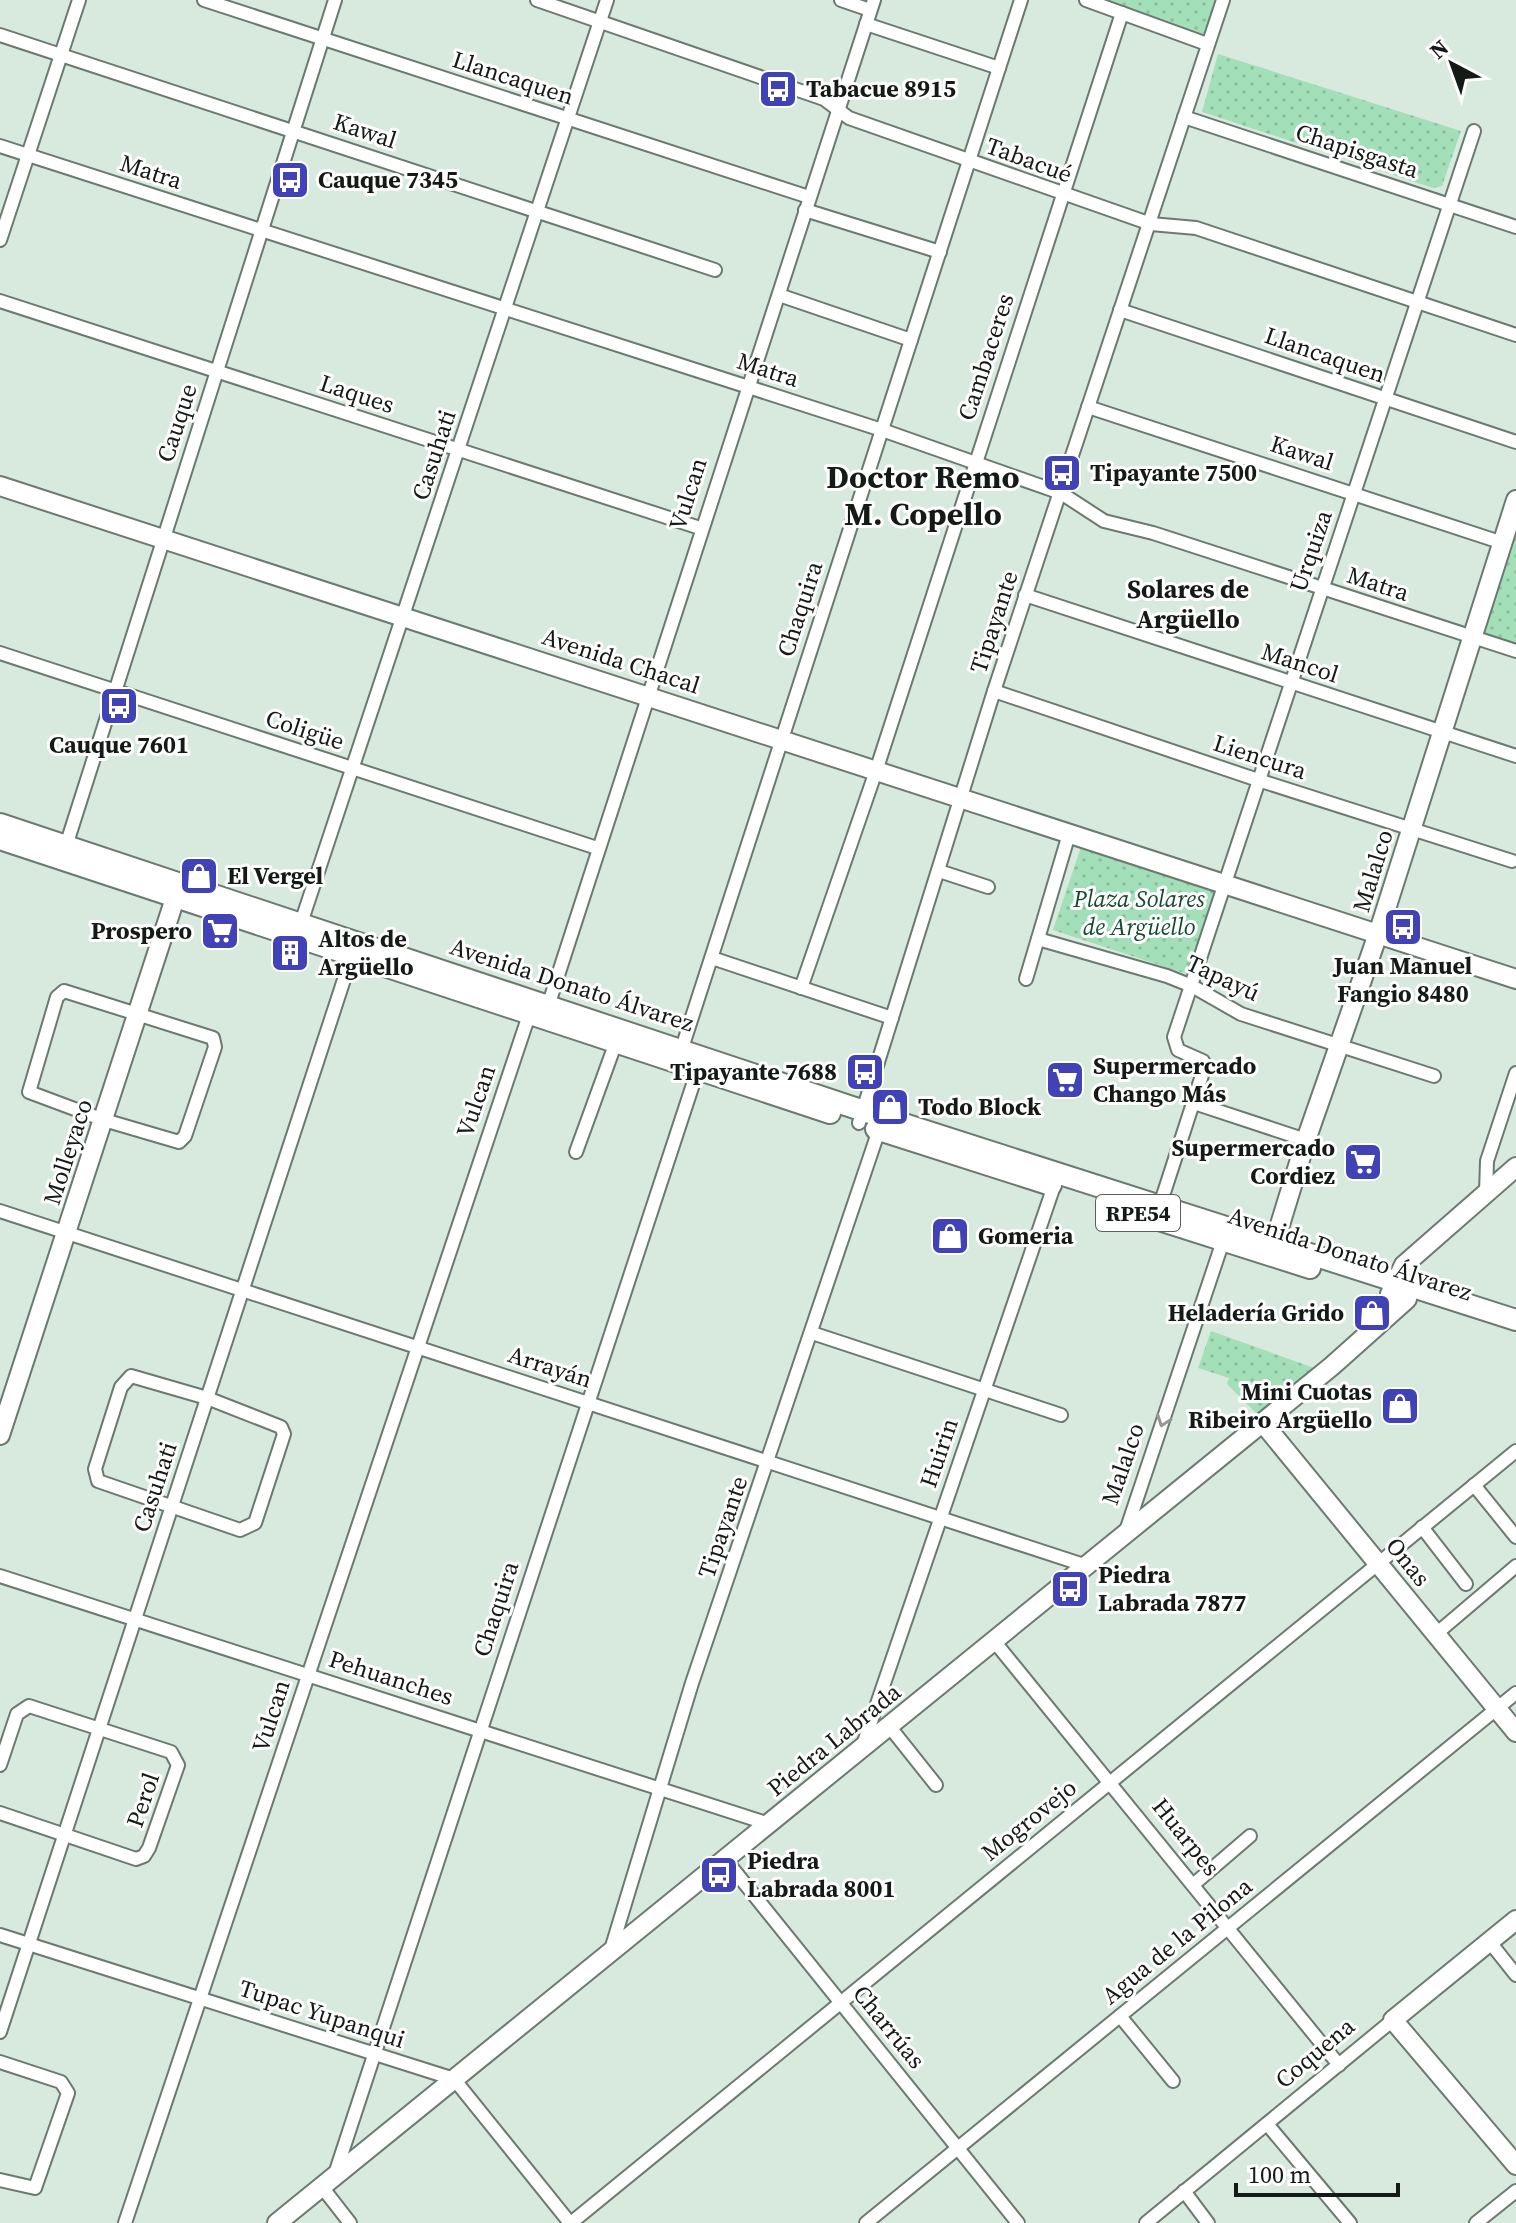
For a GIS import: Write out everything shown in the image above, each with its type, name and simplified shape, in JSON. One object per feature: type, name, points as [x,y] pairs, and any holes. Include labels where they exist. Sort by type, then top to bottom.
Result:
[{"type":"main road","name":"Avenida Chacal","points":[[0,486],[1516,979]]},
{"type":"main road","name":"Malalco","points":[[1272,1249],[1306,1140],[1378,934],[1516,500]]},
{"type":"main road","name":"Avenida Donato Álvarez","points":[[0,824],[64,853]]},
{"type":"main road","name":"Avenida Donato Álvarez","points":[[0,839],[64,853],[178,890],[352,955],[682,1048],[700,1062]]},
{"type":"main road","name":"Avenida Donato Álvarez","points":[[178,890],[301,923],[539,1009],[616,1042],[700,1062],[1399,1290],[1516,1333]]},
{"type":"main road","name":"Molleyaco","points":[[0,1435],[178,890]]},
{"type":"main road","name":"Piedra Labrada","points":[[277,2223],[1263,1423],[1399,1290],[1404,1265],[1486,1193],[1512,1175]]},
{"type":"main road","name":"Avenida Donato Álvarez","points":[[1056,1179],[1160,1205],[1226,1234]]},
{"type":"main road","name":"Avenida Donato Álvarez","points":[[1399,1290],[1516,1320]]},
{"type":"main road","name":"Onas","points":[[1263,1423],[1516,1732]]},
{"type":"main road","name":"Coquena","points":[[1393,2020],[1516,1920]]},
{"type":"main road","points":[[1393,2020],[1516,2165]]},
{"type":"street","points":[[0,240],[79,0]]},
{"type":"street","name":"Llancaquen","points":[[204,0],[568,119],[940,252]]},
{"type":"street","name":"Cauque","points":[[64,853],[335,0]]},
{"type":"street","name":"Tabacué","points":[[537,0],[824,99],[849,118],[1061,195],[1151,224],[1196,228],[1516,335]]},
{"type":"street","name":"Casuhati","points":[[301,923],[607,0]]},
{"type":"street","points":[[841,0],[872,5]]},
{"type":"street","name":"Chaquira","points":[[682,1048],[1021,0]]},
{"type":"street","points":[[1086,0],[1207,44]]},
{"type":"street","name":"Tipayante","points":[[610,1953],[660,1788],[812,1333],[871,1120],[892,1018],[994,691],[1223,0]]},
{"type":"street","name":"Vulcan","points":[[125,2223],[417,1347],[597,848],[872,5]]},
{"type":"street","name":"Cambaceres","points":[[801,988],[876,771],[1122,13]]},
{"type":"street","points":[[866,24],[999,68]]},
{"type":"street","name":"Kawal","points":[[0,35],[715,270]]},
{"type":"street","name":"Chapisgasta","points":[[1184,117],[1516,227]]},
{"type":"street","name":"Urquiza","points":[[1194,1103],[1205,1066],[1203,1061],[1178,1050],[1174,1042],[1474,131]]},
{"type":"street","name":"Matra","points":[[0,146],[882,430],[1061,493],[1104,521],[1516,651]]},
{"type":"street","points":[[779,295],[911,340]]},
{"type":"street","name":"Laques","points":[[0,301],[700,528]]},
{"type":"street","name":"Llancaquen","points":[[1120,310],[1516,442]]},
{"type":"street","name":"Kawal","points":[[1088,407],[1503,543]]},
{"type":"street","name":"Mancol","points":[[1025,595],[1516,756]]},
{"type":"street","name":"Coligüe","points":[[0,653],[597,848]]},
{"type":"street","name":"Liencura","points":[[994,691],[1512,861]]},
{"type":"street","points":[[1026,979],[1069,834]]},
{"type":"street","points":[[939,871],[988,887]]},
{"type":"street","name":"Tapayú","points":[[1038,939],[1192,986],[1241,1014],[1434,1076]]},
{"type":"street","name":"Casuhati","points":[[0,2032],[352,955]]},
{"type":"street","points":[[712,958],[892,1018]]},
{"type":"street","points":[[64,991],[206,1033],[213,1038],[215,1047],[185,1136],[179,1142],[104,1120],[29,1092],[57,997],[64,991]]},
{"type":"street","points":[[576,1152],[616,1042]]},
{"type":"street","name":"Chaquira","points":[[328,2182],[700,1062]]},
{"type":"street","points":[[1486,1193],[1487,1161],[1516,1073]]},
{"type":"street","points":[[1160,1205],[1194,1103],[1306,1140]]},
{"type":"street","name":"Huirin","points":[[862,1748],[1056,1179]]},
{"type":"street","name":"Arrayán","points":[[0,1211],[1087,1566]]},
{"type":"street","name":"Malalco","points":[[1124,1535],[1226,1234]]},
{"type":"street","points":[[812,1333],[1061,1415]]},
{"type":"street","points":[[131,1376],[140,1376],[207,1398],[277,1424],[284,1434],[255,1523],[240,1530],[171,1508],[104,1485],[95,1477],[121,1387],[131,1376]]},
{"type":"street","name":"Mogrovejo","points":[[570,2223],[1516,1451]]},
{"type":"street","points":[[1474,1485],[1516,1537]]},
{"type":"street","points":[[1422,1527],[1466,1584]]},
{"type":"street","points":[[1436,1634],[1516,1566]]},
{"type":"street","name":"Pehuanches","points":[[0,1576],[769,1824]]},
{"type":"street","name":"Huarpes","points":[[994,1641],[1339,2065]]},
{"type":"street","name":"Agua de la Pilona","points":[[866,2223],[1516,1693]]},
{"type":"street","points":[[0,1765],[17,1714],[23,1708],[29,1706],[100,1728]]},
{"type":"street","points":[[889,1726],[936,1785]]},
{"type":"street","name":"Perol","points":[[66,1836],[136,1859],[144,1856],[178,1765],[171,1752],[100,1728]]},
{"type":"street","points":[[0,1813],[66,1836]]},
{"type":"street","points":[[1194,1884],[1250,1836]]},
{"type":"street","name":"Charrúas","points":[[725,1859],[1018,2223]]},
{"type":"street","name":"Tupac Yupanqui","points":[[0,1935],[454,2079]]},
{"type":"street","points":[[1489,1941],[1516,1975]]},
{"type":"street","points":[[1120,2016],[1173,2081]]},
{"type":"street","name":"Coquena","points":[[1146,2223],[1393,2020]]},
{"type":"street","points":[[0,2062],[61,2082],[68,2093],[35,2188],[0,2180]]},
{"type":"street","points":[[454,2079],[570,2223]]},
{"type":"street","points":[[1267,2124],[1350,2223]]},
{"type":"street","points":[[328,2182],[350,2223]]},
{"type":"street","points":[[1184,2191],[1208,2223]]},
{"type":"street","points":[[1476,2223],[1516,2191]]},
{"type":"green space","points":[[1104,0],[1216,0],[1203,36]]},
{"type":"green space","points":[[1218,54],[1461,131],[1442,186],[1433,188],[1202,112]]},
{"type":"green space","points":[[1516,522],[1516,647],[1480,635]]},
{"type":"green space","name":"Plaza Solares de Argüello","points":[[1081,847],[1217,893],[1190,975],[1053,930]]},
{"type":"green space","points":[[1211,1331],[1317,1369],[1259,1416],[1227,1384],[1229,1378],[1198,1368]]},
{"type":"place","name":"Tabacue 8915","points":[[778,89]]},
{"type":"place","name":"Cauque 7345","points":[[290,180]]},
{"type":"place","name":"Tipayante 7500","points":[[1062,473]]},
{"type":"place","name":"Cauque 7601","points":[[119,706]]},
{"type":"place","name":"El Vergel","points":[[199,876]]},
{"type":"place","name":"Juan Manuel Fangio 8480","points":[[1403,927]]},
{"type":"place","name":"Prospero","points":[[220,931]]},
{"type":"place","name":"Altos de Argüello","points":[[290,953]]},
{"type":"place","name":"Tipayante 7688","points":[[865,1072]]},
{"type":"place","name":"Supermercado Chango Más","points":[[1065,1080]]},
{"type":"place","name":"Todo Block","points":[[890,1107]]},
{"type":"place","name":"Supermercado Cordiez","points":[[1363,1162]]},
{"type":"place","name":"Gomeria","points":[[950,1236]]},
{"type":"place","name":"Heladería Grido","points":[[1372,1313]]},
{"type":"place","name":"Mini Cuotas Ribeiro Argüello","points":[[1400,1406]]},
{"type":"place","name":"Piedra Labrada 7877","points":[[1070,1589]]},
{"type":"place","name":"Piedra Labrada 8001","points":[[719,1875]]},
{"type":"district","name":"Doctor Remo M. Copello","points":[[923,496]]},
{"type":"district","name":"Solares de Argüello","points":[[1188,604]]}]
